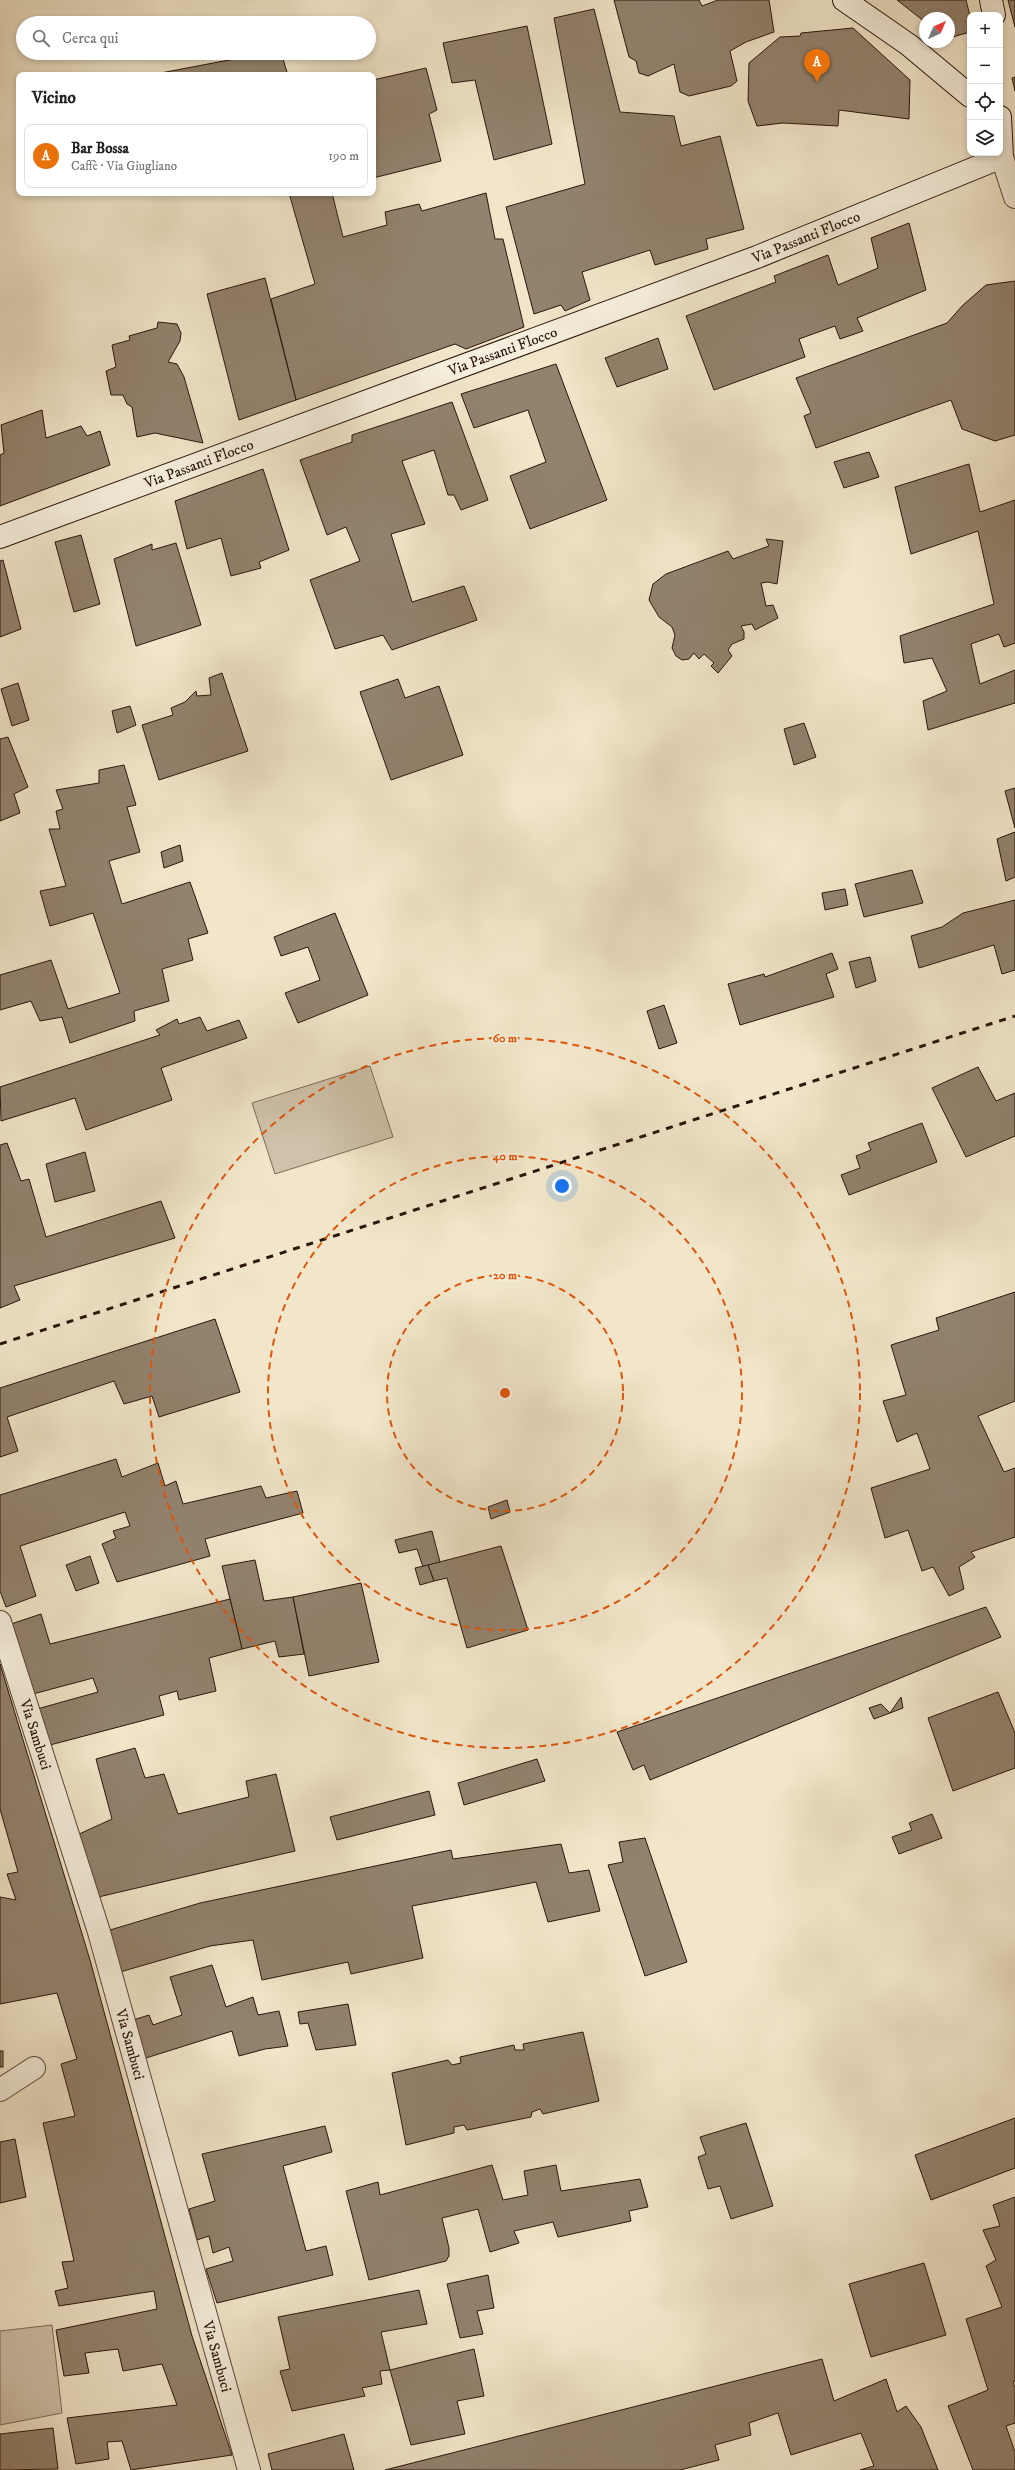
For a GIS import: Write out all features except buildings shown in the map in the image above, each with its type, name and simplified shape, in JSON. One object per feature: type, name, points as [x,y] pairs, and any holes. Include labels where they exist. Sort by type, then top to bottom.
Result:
[{"type":"street","points":[[844,0],[909,45],[962,89]]},
{"type":"street","points":[[991,0],[993,12]]},
{"type":"street","points":[[1000,120],[1002,157],[1015,197]]},
{"type":"street","name":"Via Passanti Flocco","points":[[0,537],[757,257],[1002,157]]},
{"type":"street","name":"Via Sambuci","points":[[0,1622],[98,1932],[249,2470]]},
{"type":"street","points":[[0,2090],[34,2068]]},
{"type":"shaded area","points":[[370,1066],[393,1137],[275,1174],[252,1103]]},
{"type":"shaded area","points":[[52,2325],[62,2413],[0,2425],[0,2331]]},
{"type":"railway","points":[[0,1344],[1015,1016]]},
{"type":"place","name":"Bar Bossa","points":[[817,82]]}]
